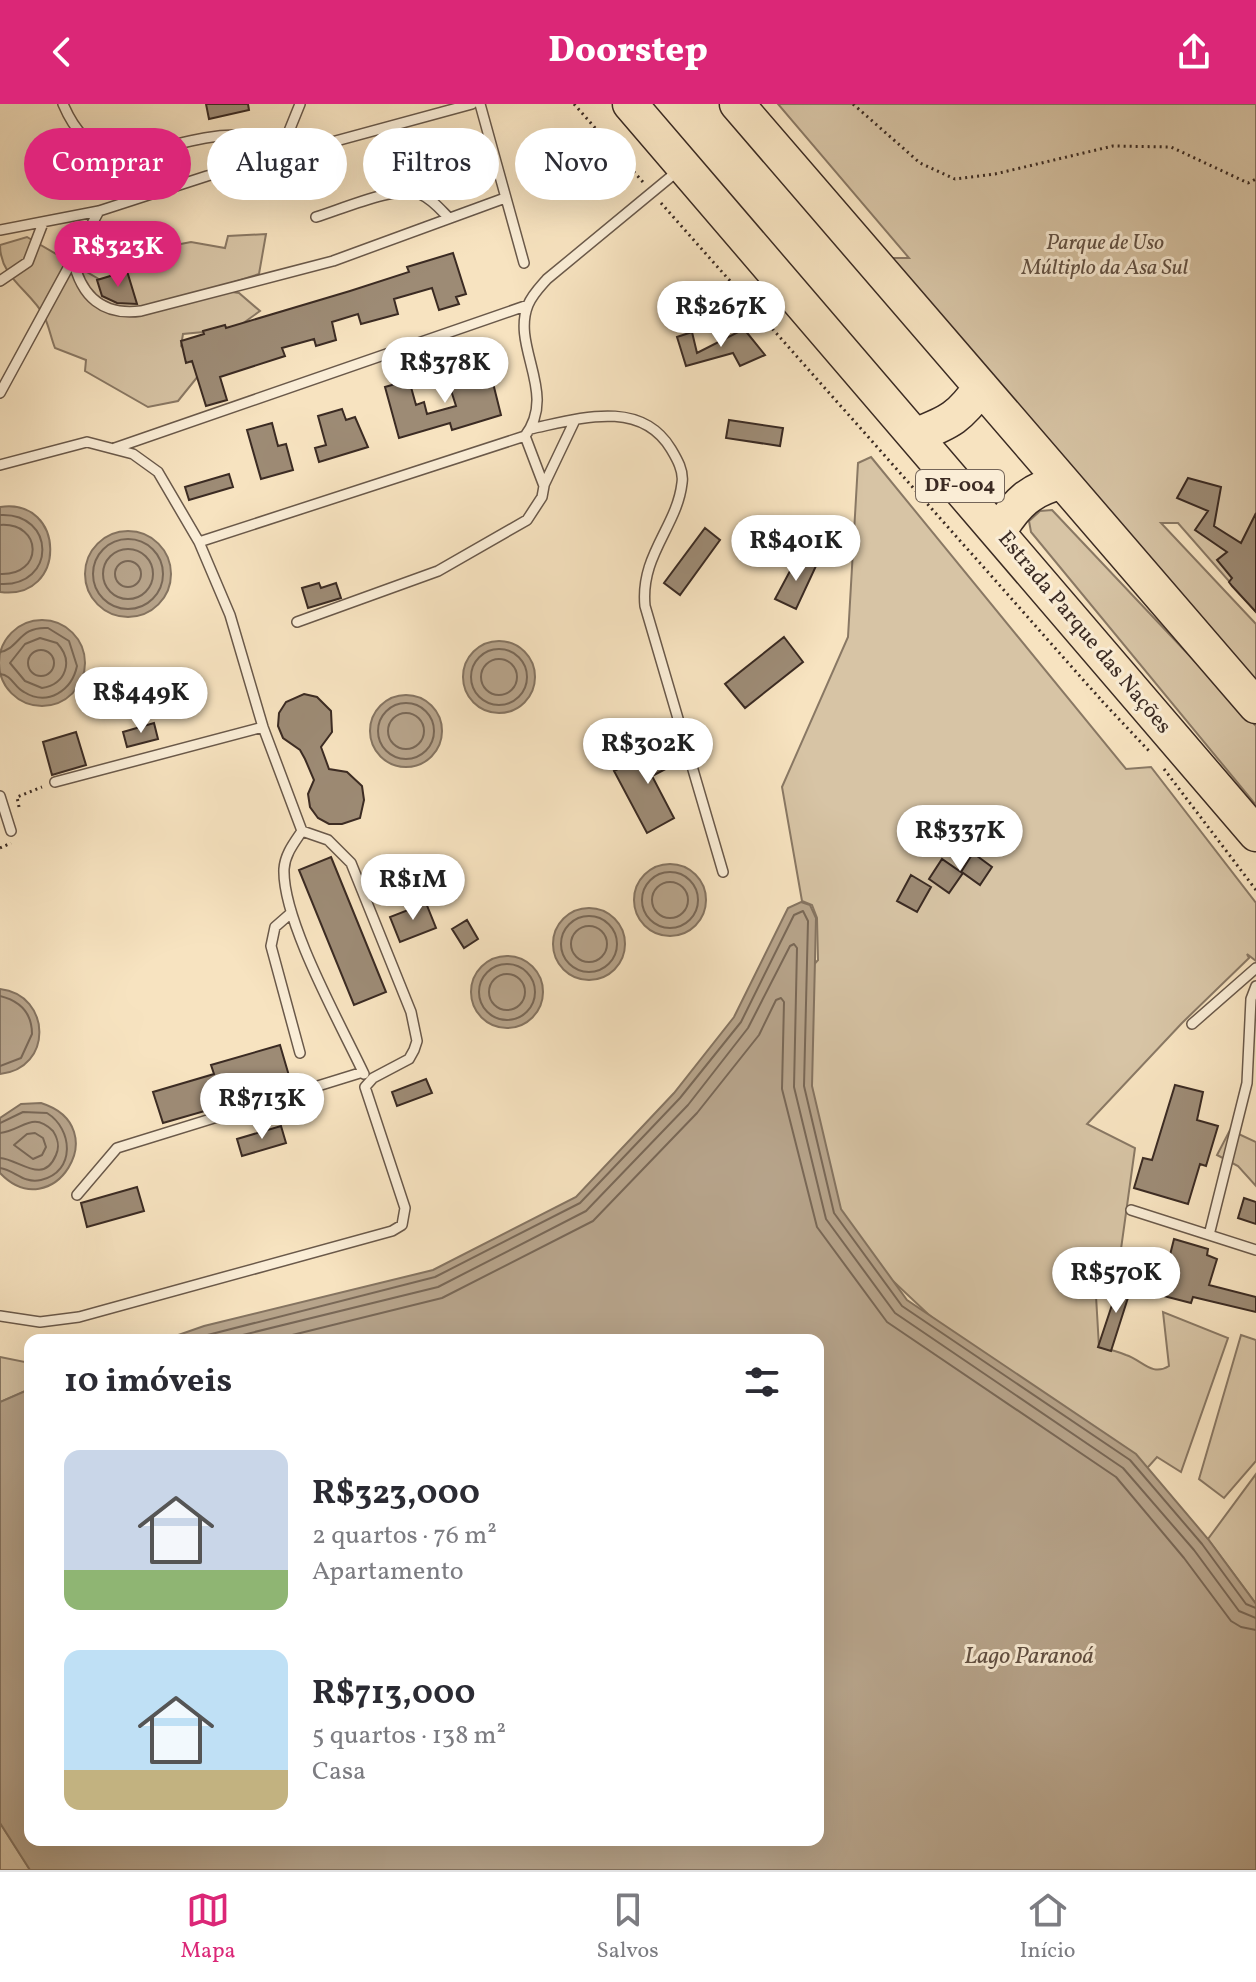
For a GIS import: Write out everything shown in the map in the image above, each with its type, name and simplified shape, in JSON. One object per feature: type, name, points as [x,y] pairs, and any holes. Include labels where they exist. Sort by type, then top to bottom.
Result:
[{"type":"highway","name":"Estrada Parque das Nações","points":[[630,104],[1256,834]]},
{"type":"highway","points":[[737,104],[1256,706]]},
{"type":"highway","points":[[917,435],[954,420],[963,413],[981,387]]},
{"type":"highway","points":[[999,531],[1025,496],[1041,487],[1062,482]]},
{"type":"lane","points":[[63,104],[79,136],[123,153],[140,153],[207,139]]},
{"type":"lane","points":[[290,128],[300,104]]},
{"type":"lane","points":[[347,138],[472,104]]},
{"type":"lane","points":[[480,104],[524,263]]},
{"type":"lane","points":[[544,486],[528,433],[537,397],[524,326],[528,305],[547,279],[685,166]]},
{"type":"lane","points":[[0,230],[99,211],[207,176]]},
{"type":"lane","points":[[316,217],[400,191],[425,196],[449,218]]},
{"type":"lane","points":[[73,259],[76,273],[104,308],[114,313],[141,311],[333,261],[505,198]]},
{"type":"lane","points":[[0,393],[99,211]]},
{"type":"lane","points":[[0,281],[28,262],[43,223]]},
{"type":"lane","points":[[115,448],[528,305]]},
{"type":"lane","points":[[199,542],[575,420],[604,414],[640,421],[666,440],[679,462],[682,484],[652,558],[645,585],[645,606],[723,872]]},
{"type":"lane","points":[[297,622],[438,571],[527,520],[542,497],[544,486],[575,420]]},
{"type":"lane","points":[[0,465],[87,442],[133,454],[158,472],[199,542],[230,615],[263,727],[302,831]]},
{"type":"lane","points":[[55,782],[263,727]]},
{"type":"lane","points":[[0,796],[11,831]]},
{"type":"lane","points":[[0,1316],[40,1322],[79,1317],[392,1231],[402,1225],[405,1208],[366,1093],[368,1082],[291,913],[284,870],[290,849],[302,831]]},
{"type":"lane","points":[[302,831],[328,840],[351,863],[411,1012],[417,1041],[409,1059],[368,1082]]},
{"type":"lane","points":[[291,913],[275,927],[271,946],[300,1053]]},
{"type":"lane","points":[[1192,1024],[1256,968]]},
{"type":"lane","points":[[1209,1235],[1247,1083],[1251,999],[1256,986]]},
{"type":"lane","points":[[77,1195],[117,1148],[363,1072]]},
{"type":"lane","points":[[1131,1210],[1256,1250]]},
{"type":"path","points":[[574,104],[648,188]]},
{"type":"path","points":[[853,104],[920,163],[955,179],[995,174],[1113,146],[1171,147],[1248,183],[1256,179]]},
{"type":"path","points":[[658,199],[1150,752]]},
{"type":"path","points":[[1159,763],[1256,890]]},
{"type":"path","points":[[0,848],[14,841],[11,831],[23,827],[17,797],[55,782]]},
{"type":"green space","name":"Parque de Uso Múltiplo da Asa Sul","points":[[778,104],[1256,104],[1256,612],[1178,523],[1161,523],[1256,624],[1256,690],[892,258],[909,258]]},
{"type":"green space","points":[[139,226],[149,250],[191,242],[225,248],[228,236],[266,234],[259,274],[212,289],[239,293],[260,311],[235,329],[183,334],[181,346],[203,370],[178,401],[148,407],[85,371],[86,360],[55,348],[44,316],[5,266],[0,245],[27,237],[104,282],[125,262],[114,233]]},
{"type":"green space","points":[[871,457],[1126,769],[1151,767],[1256,903],[1256,961],[1247,954],[1249,958],[1182,1023],[1087,1124],[1135,1148],[1121,1249],[1139,1280],[1122,1291],[1101,1282],[1096,1296],[1099,1347],[1132,1357],[1152,1369],[1169,1366],[1163,1312],[1228,1338],[1181,1472],[1157,1457],[1132,1485],[893,1281],[540,1265],[818,960],[817,918],[812,905],[802,901],[782,787],[848,637],[858,463]]},
{"type":"green space","points":[[1052,510],[1256,726],[1256,805],[1031,532],[1029,521],[1040,511]]},
{"type":"green space","points":[[1230,1130],[1256,1142],[1256,1186],[1238,1166],[1217,1155]]},
{"type":"green space","points":[[1241,1335],[1256,1340],[1256,1461],[1224,1498],[1199,1479]]},
{"type":"green space","points":[[0,1357],[24,1362],[24,1392],[0,1402]]},
{"type":"green space","points":[[1256,1474],[1256,1604],[1208,1539]]},
{"type":"green space","points":[[0,1823],[30,1870],[0,1870]]},
{"type":"water","points":[[0,507],[22,508],[37,517],[47,532],[50,549],[47,566],[38,581],[22,591],[0,592]]},
{"type":"water","points":[[128,531],[152,538],[164,550],[171,574],[164,598],[152,610],[128,617],[104,610],[92,598],[85,574],[92,550],[104,538]]},
{"type":"water","points":[[42,620],[66,627],[78,639],[85,663],[78,687],[66,699],[42,706],[18,699],[6,687],[-1,663],[6,639],[18,627]]},
{"type":"water","points":[[506,641],[525,651],[533,663],[533,691],[525,703],[513,711],[492,713],[473,703],[465,691],[463,670],[473,651],[485,643]]},
{"type":"water","points":[[413,695],[432,705],[440,717],[440,745],[432,757],[420,765],[399,767],[380,757],[372,745],[370,724],[380,705],[392,697]]},
{"type":"water","points":[[677,864],[696,874],[704,886],[704,914],[696,926],[684,934],[663,936],[644,926],[636,914],[634,893],[644,874],[656,866]]},
{"type":"water","name":"Lago Paranoá","points":[[801,902],[810,905],[816,918],[812,1086],[841,1209],[907,1300],[1136,1454],[1208,1539],[1256,1604],[1256,1870],[30,1870],[0,1823],[0,1402],[24,1392],[24,1846],[824,1846],[824,1334],[181,1334],[433,1270],[576,1197],[674,1093],[734,1017],[788,908]]},
{"type":"water","points":[[596,908],[615,918],[623,930],[623,958],[615,970],[603,978],[582,980],[563,970],[555,958],[553,937],[563,918],[575,910]]},
{"type":"water","points":[[514,956],[533,966],[541,978],[541,1006],[533,1018],[521,1026],[500,1028],[481,1018],[473,1006],[471,985],[481,966],[493,958]]},
{"type":"water","points":[[0,989],[17,994],[29,1004],[37,1017],[39,1032],[37,1046],[30,1059],[17,1069],[0,1074]]},
{"type":"water","points":[[41,1103],[63,1115],[74,1132],[75,1150],[68,1168],[56,1181],[39,1189],[20,1187],[0,1173],[0,1118],[21,1104]]},
{"type":"building","points":[[206,104],[248,104],[249,110],[209,119]]},
{"type":"building","points":[[453,253],[466,294],[456,297],[459,304],[439,310],[432,288],[394,299],[398,314],[361,324],[358,314],[332,322],[336,340],[316,346],[314,339],[282,348],[285,356],[220,377],[227,400],[206,406],[192,361],[186,363],[181,341],[204,334],[203,331],[225,325],[226,328],[409,272],[407,267]]},
{"type":"building","points":[[127,271],[137,304],[117,303],[102,296],[97,280]]},
{"type":"building","points":[[744,329],[765,355],[740,366],[733,353],[686,366],[677,337],[692,332],[697,353]]},
{"type":"building","points":[[482,368],[485,377],[491,375],[501,415],[452,430],[450,423],[399,438],[385,387],[409,380],[416,405],[424,402],[427,414],[456,406],[449,384],[458,381],[456,375]]},
{"type":"building","points":[[342,409],[346,420],[355,417],[368,447],[319,462],[315,448],[326,445],[318,416]]},
{"type":"building","points":[[729,420],[783,428],[780,446],[726,438]]},
{"type":"building","points":[[272,423],[278,446],[286,444],[293,470],[261,479],[247,430]]},
{"type":"building","points":[[229,474],[233,487],[189,500],[185,487]]},
{"type":"building","points":[[1188,478],[1221,487],[1214,526],[1241,543],[1256,513],[1256,612],[1229,582],[1232,578],[1217,560],[1227,552],[1195,530],[1208,511],[1177,498]]},
{"type":"building","points":[[705,528],[720,540],[680,595],[664,583]]},
{"type":"building","points":[[798,556],[816,566],[796,609],[775,599]]},
{"type":"building","points":[[319,583],[321,588],[336,583],[341,598],[308,608],[302,588]]},
{"type":"building","points":[[784,637],[803,662],[745,708],[725,684]]},
{"type":"building","points":[[304,694],[317,697],[331,711],[332,732],[321,747],[329,769],[347,772],[362,786],[364,800],[360,818],[342,824],[329,824],[318,818],[310,807],[308,794],[314,780],[300,750],[283,738],[278,726],[279,713],[286,702]]},
{"type":"building","points":[[154,723],[158,739],[127,747],[123,732]]},
{"type":"building","points":[[76,732],[86,765],[52,775],[43,742]]},
{"type":"building","points":[[669,743],[679,762],[652,776],[674,818],[647,833],[614,771]]},
{"type":"building","points":[[973,853],[992,867],[980,885],[963,873],[949,893],[929,879],[942,859],[961,872]]},
{"type":"building","points":[[331,857],[386,992],[354,1005],[299,870]]},
{"type":"building","points":[[911,875],[931,887],[917,912],[897,901]]},
{"type":"building","points":[[426,903],[436,928],[400,942],[390,917]]},
{"type":"building","points":[[467,920],[478,939],[464,948],[452,929]]},
{"type":"building","points":[[280,1045],[292,1086],[163,1123],[153,1092],[214,1074],[211,1065]]},
{"type":"building","points":[[426,1079],[432,1093],[397,1106],[392,1092]]},
{"type":"building","points":[[1175,1085],[1203,1092],[1197,1120],[1218,1126],[1206,1166],[1200,1164],[1188,1204],[1134,1188],[1143,1158],[1152,1160]]},
{"type":"building","points":[[281,1126],[286,1143],[242,1156],[237,1139]]},
{"type":"building","points":[[137,1187],[144,1211],[87,1227],[81,1203]]},
{"type":"building","points":[[1244,1198],[1256,1202],[1256,1224],[1238,1218]]},
{"type":"building","points":[[1174,1239],[1208,1249],[1207,1255],[1217,1259],[1209,1285],[1256,1297],[1256,1312],[1193,1297],[1191,1303],[1160,1295]]},
{"type":"building","points":[[1121,1278],[1133,1282],[1111,1351],[1098,1347]]}]
